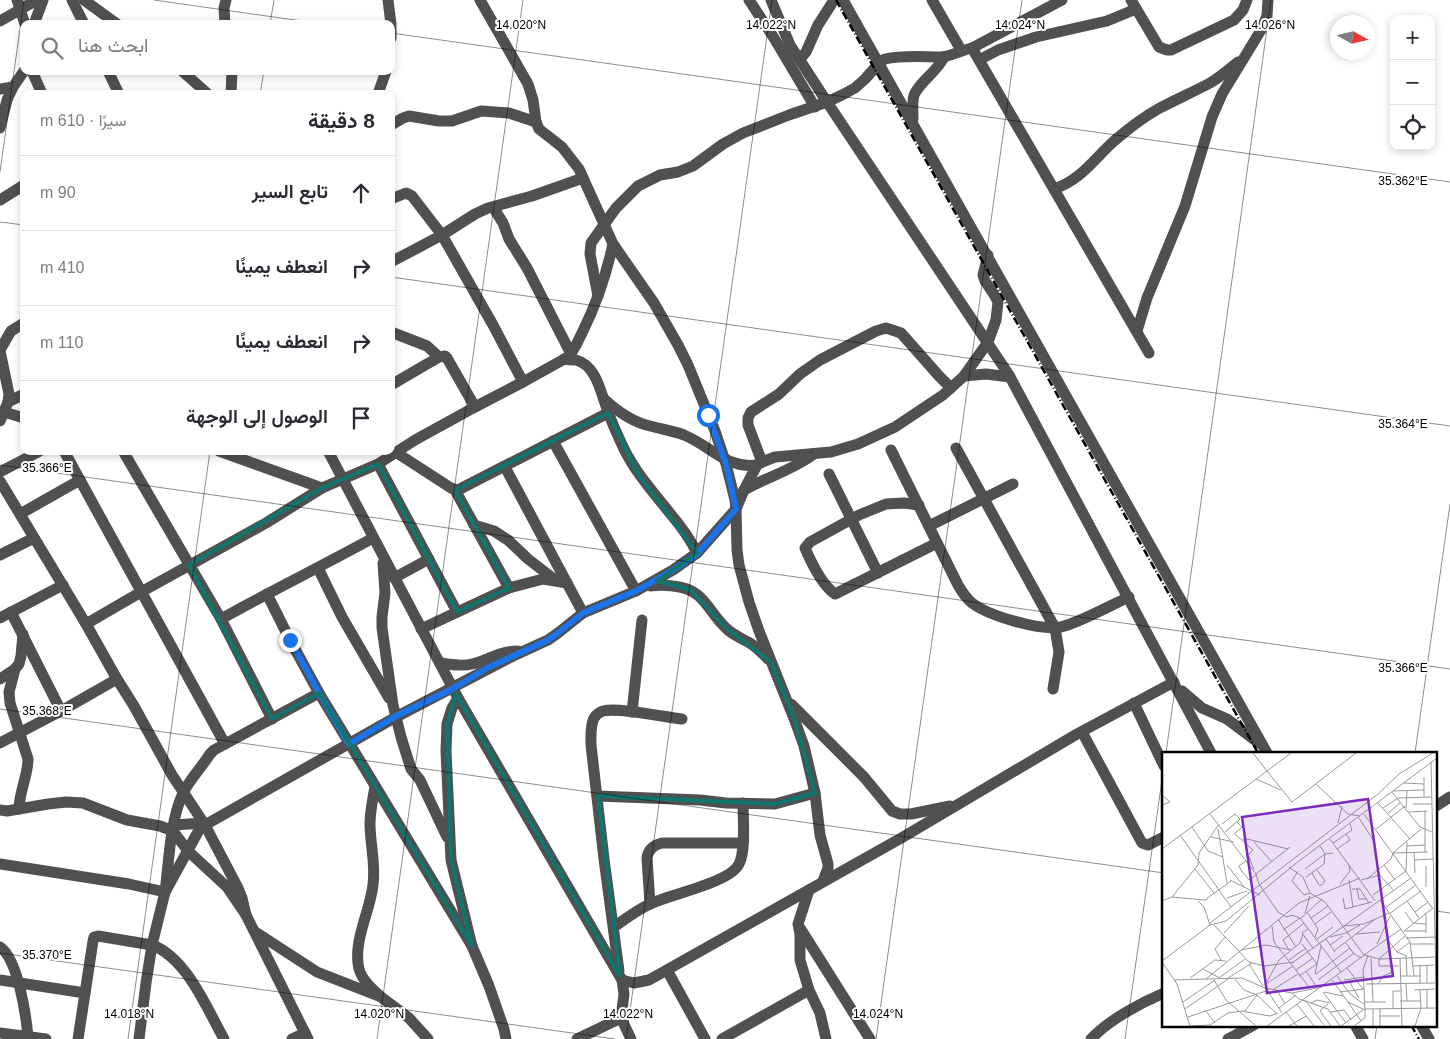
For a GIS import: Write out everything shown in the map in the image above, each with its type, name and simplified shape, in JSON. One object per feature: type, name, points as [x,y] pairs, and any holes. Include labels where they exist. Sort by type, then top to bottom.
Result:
[{"type":"street","points":[[0,22],[19,5],[37,0]]},
{"type":"street","points":[[36,20],[43,0]]},
{"type":"street","points":[[72,0],[82,20]]},
{"type":"street","points":[[84,0],[112,20]]},
{"type":"street","points":[[225,20],[226,0]]},
{"type":"street","points":[[388,0],[390,20]]},
{"type":"street","points":[[480,0],[528,84],[539,130],[566,152],[583,178],[613,244],[654,303],[678,345],[715,431],[725,459],[736,509],[736,550],[751,609],[804,746],[815,793],[820,834],[828,864],[823,881]]},
{"type":"street","points":[[749,0],[815,107]]},
{"type":"street","points":[[771,0],[790,45],[1010,378],[1210,752]]},
{"type":"street","points":[[800,59],[806,52],[818,25],[834,0]]},
{"type":"street","points":[[843,0],[1267,751]]},
{"type":"street","points":[[932,0],[966,49],[979,60],[1149,353]]},
{"type":"street","points":[[598,297],[590,246],[603,225],[621,203],[644,182],[660,175],[683,171],[743,133],[827,102],[854,88],[881,61],[888,58],[918,56],[944,57],[966,49],[1062,0]]},
{"type":"street","points":[[979,60],[998,50],[1036,37],[1106,21],[1133,4],[1159,47],[1172,50],[1234,20],[1243,10],[1248,0]]},
{"type":"street","points":[[1137,331],[1147,298],[1186,206],[1212,117],[1222,94],[1264,23],[1267,16],[1268,0]]},
{"type":"street","points":[[19,5],[24,20]]},
{"type":"street","points":[[1054,189],[1064,186],[1075,179],[1113,141],[1136,124],[1159,109],[1216,79],[1245,56]]},
{"type":"street","points":[[912,122],[914,95],[944,57]]},
{"type":"street","points":[[0,128],[7,100],[21,75]]},
{"type":"street","points":[[34,75],[40,90]]},
{"type":"street","points":[[110,75],[117,90]]},
{"type":"street","points":[[187,75],[203,90]]},
{"type":"street","points":[[231,90],[232,75]]},
{"type":"street","points":[[379,90],[385,75]]},
{"type":"street","points":[[0,88],[13,87]]},
{"type":"street","points":[[395,122],[409,116],[439,121],[452,120],[482,112],[509,113],[536,122]]},
{"type":"street","points":[[395,259],[442,235],[475,214],[583,178]]},
{"type":"street","points":[[0,200],[20,188]]},
{"type":"street","points":[[395,197],[406,193],[412,196],[442,235],[523,382]]},
{"type":"street","points":[[493,207],[503,223],[509,239],[527,268],[568,357],[588,368],[597,381],[608,414],[624,450],[638,474],[693,543],[697,554]]},
{"type":"street","points":[[508,588],[455,490],[397,453],[415,440],[568,357],[598,297],[613,244]]},
{"type":"street","points":[[604,399],[628,418],[649,426],[682,434],[738,465],[760,464],[775,457],[831,452],[858,444],[895,426],[951,388],[964,376],[988,342],[996,320],[998,302],[984,279],[983,271],[988,255]]},
{"type":"street","points":[[4,412],[9,394],[0,350],[11,331],[20,325]]},
{"type":"street","points":[[166,892],[204,824],[396,716],[456,693],[487,668],[553,637],[583,613],[640,589],[697,554],[736,509],[744,490],[760,464],[748,425],[748,418],[751,412],[779,394],[800,374],[820,360],[881,329],[890,329],[901,333],[938,376],[951,388]]},
{"type":"street","points":[[395,334],[426,346],[440,357]]},
{"type":"street","points":[[395,382],[445,356],[475,407]]},
{"type":"street","points":[[964,376],[986,374],[1010,378]]},
{"type":"street","points":[[4,412],[20,398]]},
{"type":"street","points":[[4,412],[20,417]]},
{"type":"street","points":[[455,490],[505,467],[608,414]]},
{"type":"street","points":[[553,442],[640,589]]},
{"type":"street","points":[[956,448],[1055,628],[1059,652],[1053,689]]},
{"type":"street","points":[[891,450],[963,594],[972,603],[986,612],[1003,618],[1055,628],[1070,624],[1128,596]]},
{"type":"street","points":[[744,490],[805,461],[814,454]]},
{"type":"street","points":[[0,472],[32,455]]},
{"type":"street","points":[[66,455],[225,744]]},
{"type":"street","points":[[125,455],[221,619],[272,719]]},
{"type":"street","points":[[230,455],[322,488]]},
{"type":"street","points":[[330,455],[456,693],[621,978],[628,982],[640,983],[668,970],[903,837],[1082,732],[1134,703],[1175,684]]},
{"type":"street","points":[[86,624],[322,488],[378,464],[394,455]]},
{"type":"street","points":[[378,464],[457,612]]},
{"type":"street","points":[[505,467],[561,582],[583,613]]},
{"type":"street","points":[[829,474],[878,573]]},
{"type":"street","points":[[20,514],[80,480]]},
{"type":"street","points":[[0,481],[86,624],[116,679],[134,706],[172,775],[204,824],[238,888],[246,916]]},
{"type":"street","points":[[929,526],[1013,484]]},
{"type":"street","points":[[918,505],[904,503],[886,504],[851,519],[810,542],[804,548],[812,565],[835,594],[937,543]]},
{"type":"street","points":[[474,525],[494,531],[508,540],[528,560],[561,582]]},
{"type":"street","points":[[0,555],[34,538]]},
{"type":"street","points":[[221,619],[373,538]]},
{"type":"street","points":[[383,556],[385,593],[382,628],[393,705],[411,769],[420,780],[449,842]]},
{"type":"street","points":[[394,578],[429,559]]},
{"type":"street","points":[[318,568],[342,617],[393,705]]},
{"type":"street","points":[[421,629],[508,588],[542,579],[561,582]]},
{"type":"street","points":[[0,618],[63,585]]},
{"type":"street","points":[[640,589],[660,585],[679,586],[691,590],[726,628],[736,636],[749,642],[771,662]]},
{"type":"street","points":[[267,594],[319,693],[472,946],[489,986],[506,1039]]},
{"type":"street","points":[[11,612],[61,711]]},
{"type":"street","points":[[632,712],[642,620]]},
{"type":"street","points":[[0,679],[19,664],[23,634]]},
{"type":"street","points":[[440,663],[463,666],[504,652],[524,651]]},
{"type":"street","points":[[15,669],[9,698],[28,759],[19,809]]},
{"type":"street","points":[[0,743],[116,679]]},
{"type":"street","points":[[1175,684],[1202,708],[1226,719],[1267,751]]},
{"type":"street","points":[[139,1039],[152,945],[166,892],[173,828],[184,792],[214,750],[319,693]]},
{"type":"street","points":[[456,693],[447,724],[449,842],[451,860],[472,946]]},
{"type":"street","points":[[786,700],[864,777],[889,809],[903,815],[959,804]]},
{"type":"street","points":[[1134,703],[1162,762]]},
{"type":"street","points":[[632,1039],[621,1018],[624,994],[604,859],[591,745],[591,727],[598,713],[614,710],[682,719]]},
{"type":"street","points":[[1082,732],[1142,843],[1148,845],[1162,838]]},
{"type":"street","points":[[375,786],[370,825],[374,866],[373,885],[360,936],[358,966],[364,980],[372,989],[409,1018],[428,1039]]},
{"type":"street","points":[[598,796],[775,804],[815,793]]},
{"type":"street","points":[[1438,805],[1450,797]]},
{"type":"street","points":[[0,810],[7,811],[66,802],[83,803],[128,820],[160,826],[173,828],[204,824]]},
{"type":"street","points":[[614,926],[650,904],[691,890],[736,870],[743,852],[743,803]]},
{"type":"street","points":[[173,828],[188,851],[227,888],[256,932],[306,1036],[292,1039]]},
{"type":"street","points":[[650,904],[647,858],[652,847],[662,843],[743,843]]},
{"type":"street","points":[[0,864],[129,884],[166,892]]},
{"type":"street","points":[[809,890],[798,924],[800,960],[809,990],[820,1013],[826,1039]]},
{"type":"street","points":[[798,924],[870,1039]]},
{"type":"street","points":[[256,932],[317,972],[341,982],[363,988],[382,997]]},
{"type":"street","points":[[78,1039],[94,937],[98,936],[160,948],[178,964],[201,996],[224,1039]]},
{"type":"street","points":[[0,947],[5,950],[10,959],[18,982],[28,1036]]},
{"type":"street","points":[[668,970],[705,1039]]},
{"type":"street","points":[[0,980],[85,993]]},
{"type":"street","points":[[722,1039],[809,990]]},
{"type":"street","points":[[1091,1039],[1107,1024],[1144,1002],[1162,994]]},
{"type":"street","points":[[577,1039],[621,1018]]},
{"type":"street","points":[[1228,1039],[1252,1026]]},
{"type":"street","points":[[1356,1026],[1363,1039]]},
{"type":"street","points":[[1422,1026],[1429,1039]]},
{"type":"street","points":[[0,1033],[46,1039]]},
{"type":"highlighted area","points":[[608,413],[638,474],[697,553],[657,581],[691,590],[726,628],[771,662],[795,721],[815,793],[775,804],[598,796],[620,976],[456,694],[447,724],[451,860],[472,946],[319,693],[272,719],[189,565],[322,488],[378,464],[457,612],[509,588],[455,490]]},
{"type":"railway","points":[[836,0],[1257,752]]},
{"type":"railway","points":[[1412,1026],[1419,1039]]},
{"type":"route","points":[[290,640],[349,744],[396,716],[454,688],[487,668],[548,640],[583,613],[636,591],[686,562],[697,554],[736,509],[726,464],[708,415]]}]
